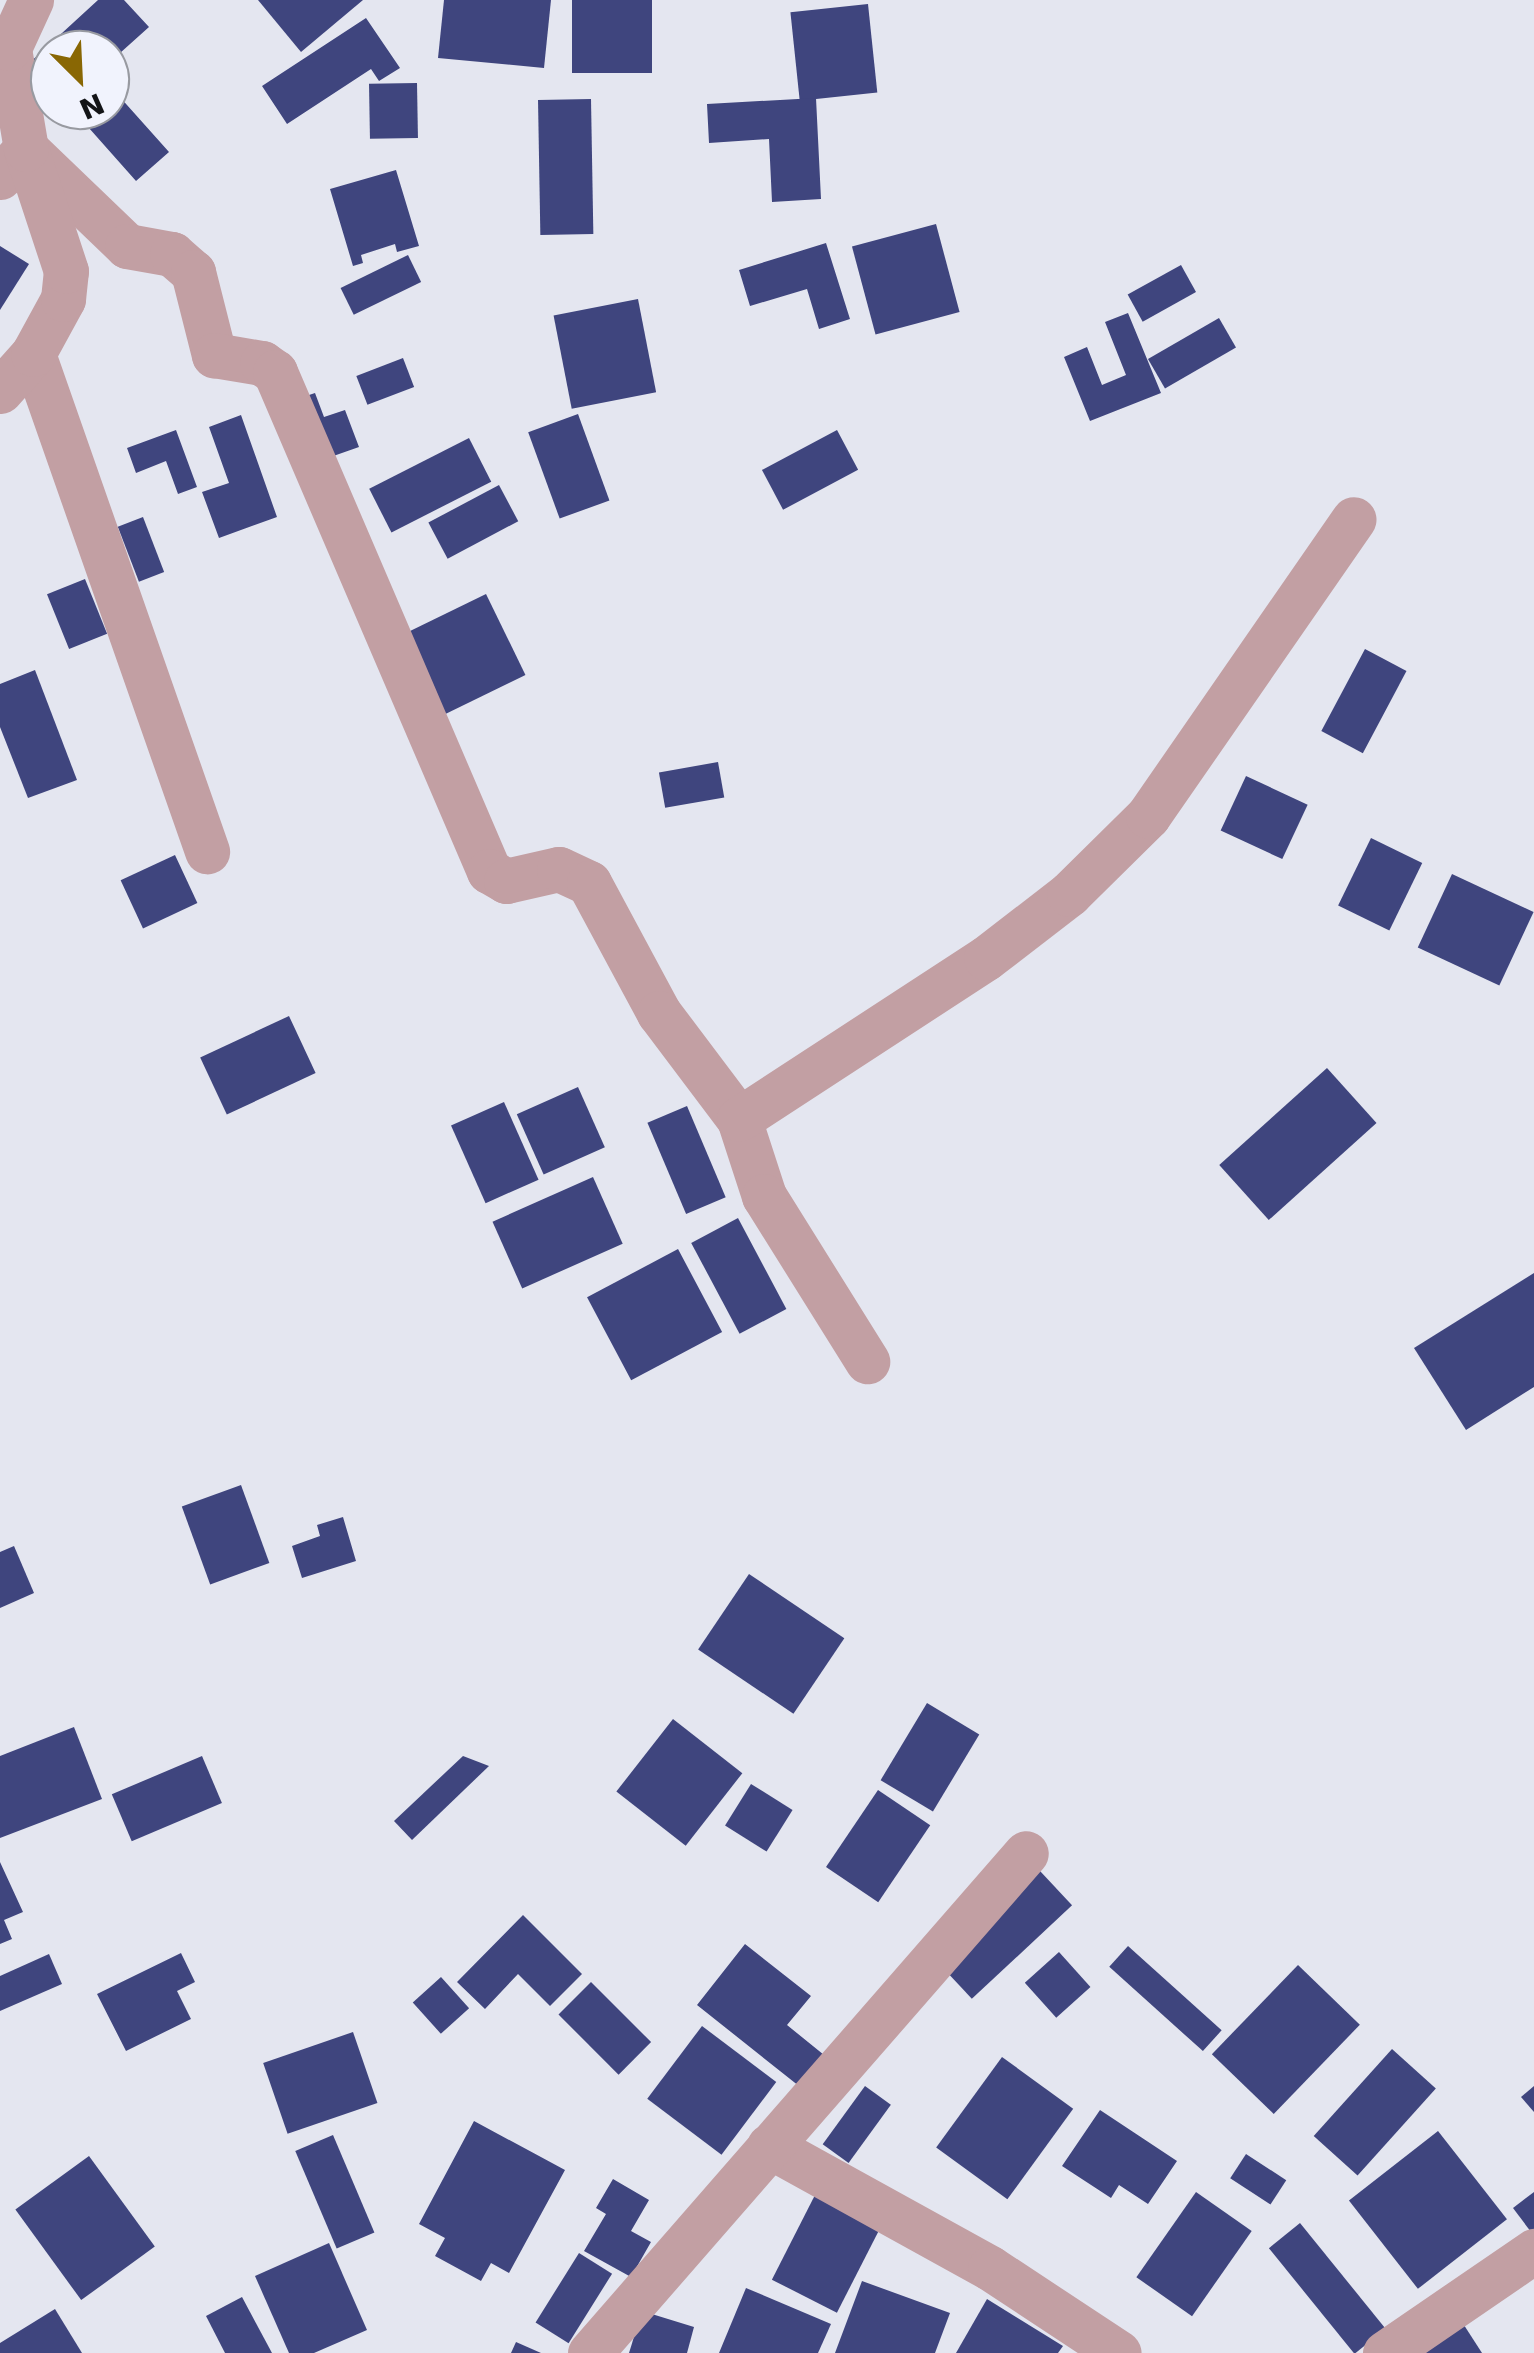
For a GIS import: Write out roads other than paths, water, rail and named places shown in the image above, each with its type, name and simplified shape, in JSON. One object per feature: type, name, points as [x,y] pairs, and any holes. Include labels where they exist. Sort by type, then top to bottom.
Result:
[{"type":"street","points":[[0,391],[33,354],[63,300],[66,271],[13,163],[8,48],[31,0]]},
{"type":"street","points":[[13,163],[126,246],[172,254],[193,272],[214,355],[262,363],[275,372],[489,870],[506,881],[559,869],[589,883],[660,1012],[739,1119],[764,1196],[867,1361]]},
{"type":"street","points":[[33,354],[207,851]]},
{"type":"street","points":[[739,1119],[986,958],[1068,894],[1148,816],[1354,519]]},
{"type":"street","points":[[590,2353],[1026,1853]]},
{"type":"street","points":[[769,2146],[990,2268],[1119,2353]]},
{"type":"street","points":[[1386,2353],[1534,2251]]}]
